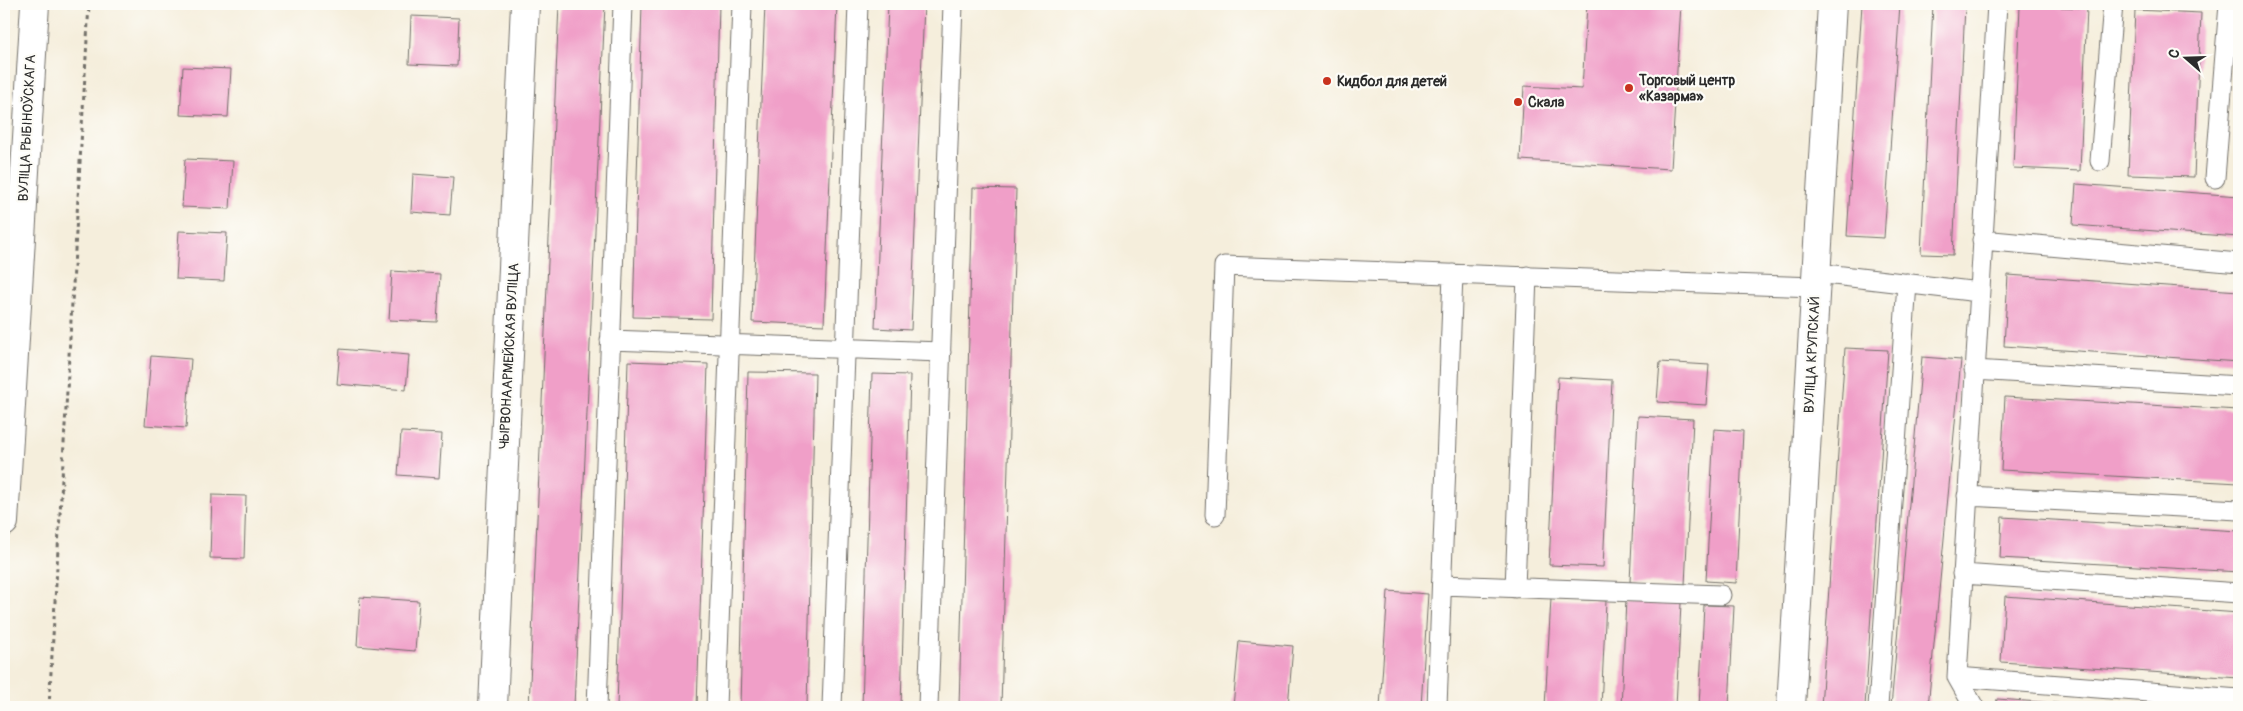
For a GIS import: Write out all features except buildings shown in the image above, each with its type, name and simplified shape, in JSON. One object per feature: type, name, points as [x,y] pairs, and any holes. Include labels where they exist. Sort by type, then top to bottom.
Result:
[{"type":"street","name":"ВУЛІЦА РЫБІНОЎСКАГА","points":[[4,522],[35,4]]},
{"type":"street","name":"ЧЫРВОНААРМЕЙСКАЯ ВУЛІЦА","points":[[493,707],[525,4]]},
{"type":"street","name":"ВУЛІЦА КРУПСКАЙ","points":[[1791,707],[1832,4]]},
{"type":"lane","points":[[597,707],[623,4]]},
{"type":"lane","points":[[716,707],[742,4]]},
{"type":"lane","points":[[832,707],[858,4]]},
{"type":"lane","points":[[928,707],[953,4]]},
{"type":"lane","points":[[1974,707],[1956,677],[1997,4]]},
{"type":"lane","points":[[2100,161],[2113,4]]},
{"type":"lane","points":[[2215,178],[2229,4]]},
{"type":"lane","points":[[1982,240],[2239,263]]},
{"type":"lane","points":[[1215,515],[1224,266],[1527,276],[1908,283],[1979,292]]},
{"type":"lane","points":[[1437,707],[1453,274]]},
{"type":"lane","points":[[1515,588],[1527,276]]},
{"type":"lane","points":[[1878,707],[1908,283]]},
{"type":"lane","points":[[610,340],[941,352]]},
{"type":"lane","points":[[1974,370],[2239,386]]},
{"type":"lane","points":[[1967,496],[2239,510]]},
{"type":"lane","points":[[1962,574],[2239,593]]},
{"type":"lane","points":[[1442,585],[1722,595]]},
{"type":"lane","points":[[1956,677],[2239,699]]},
{"type":"path","points":[[49,707],[89,4]]},
{"type":"place","name":"Кидбол для детей","points":[[1327,81]]},
{"type":"place","name":"Торговый центр «Казарма»","points":[[1629,88]]},
{"type":"place","name":"Скала","points":[[1518,102]]}]
